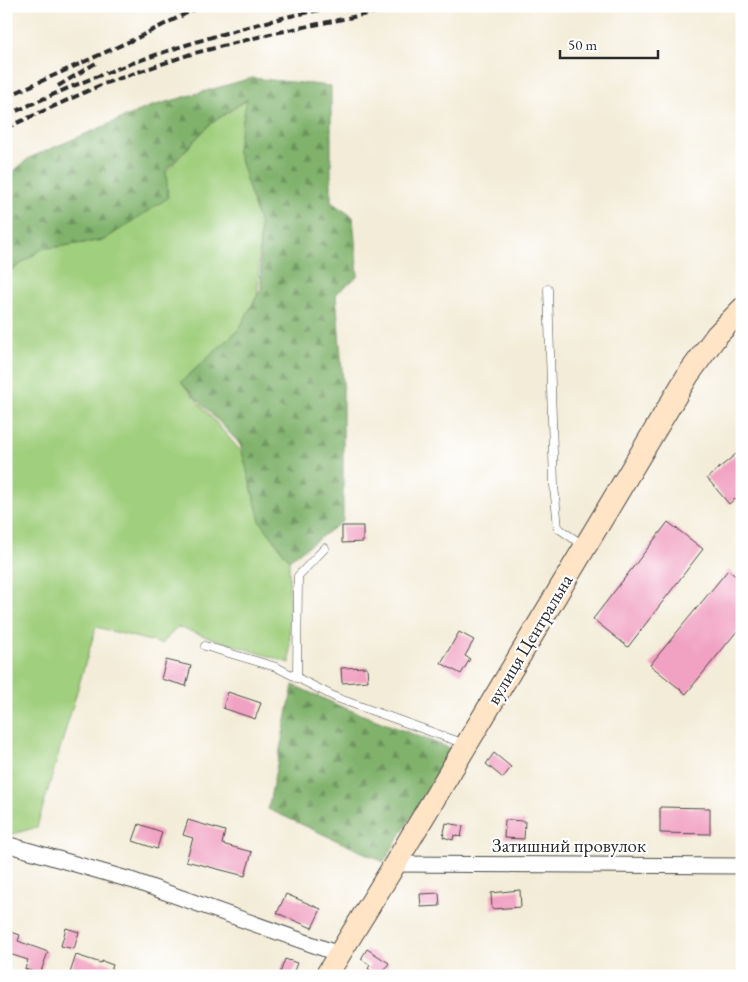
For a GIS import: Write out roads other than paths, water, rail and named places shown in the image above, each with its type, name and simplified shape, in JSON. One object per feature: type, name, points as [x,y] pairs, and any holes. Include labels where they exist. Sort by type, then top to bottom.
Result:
[{"type":"main road","name":"вулиця Центральна","points":[[326,976],[688,375],[718,335],[742,310]]},
{"type":"street","points":[[6,844],[134,881],[339,954]]},
{"type":"street","name":"Затишний провулок","points":[[395,864],[742,866]]},
{"type":"lane","points":[[548,289],[554,485],[558,528],[585,546]]},
{"type":"lane","points":[[297,678],[298,576],[325,548]]},
{"type":"lane","points":[[205,646],[276,667],[337,698],[466,744]]},
{"type":"railway","points":[[6,97],[137,38],[201,6]]},
{"type":"railway","points":[[6,116],[101,75],[200,40],[304,13],[341,6]]},
{"type":"railway","points":[[6,128],[103,84],[191,54],[270,34],[406,6]]},
{"type":"railway","points":[[58,86],[99,61]]}]
